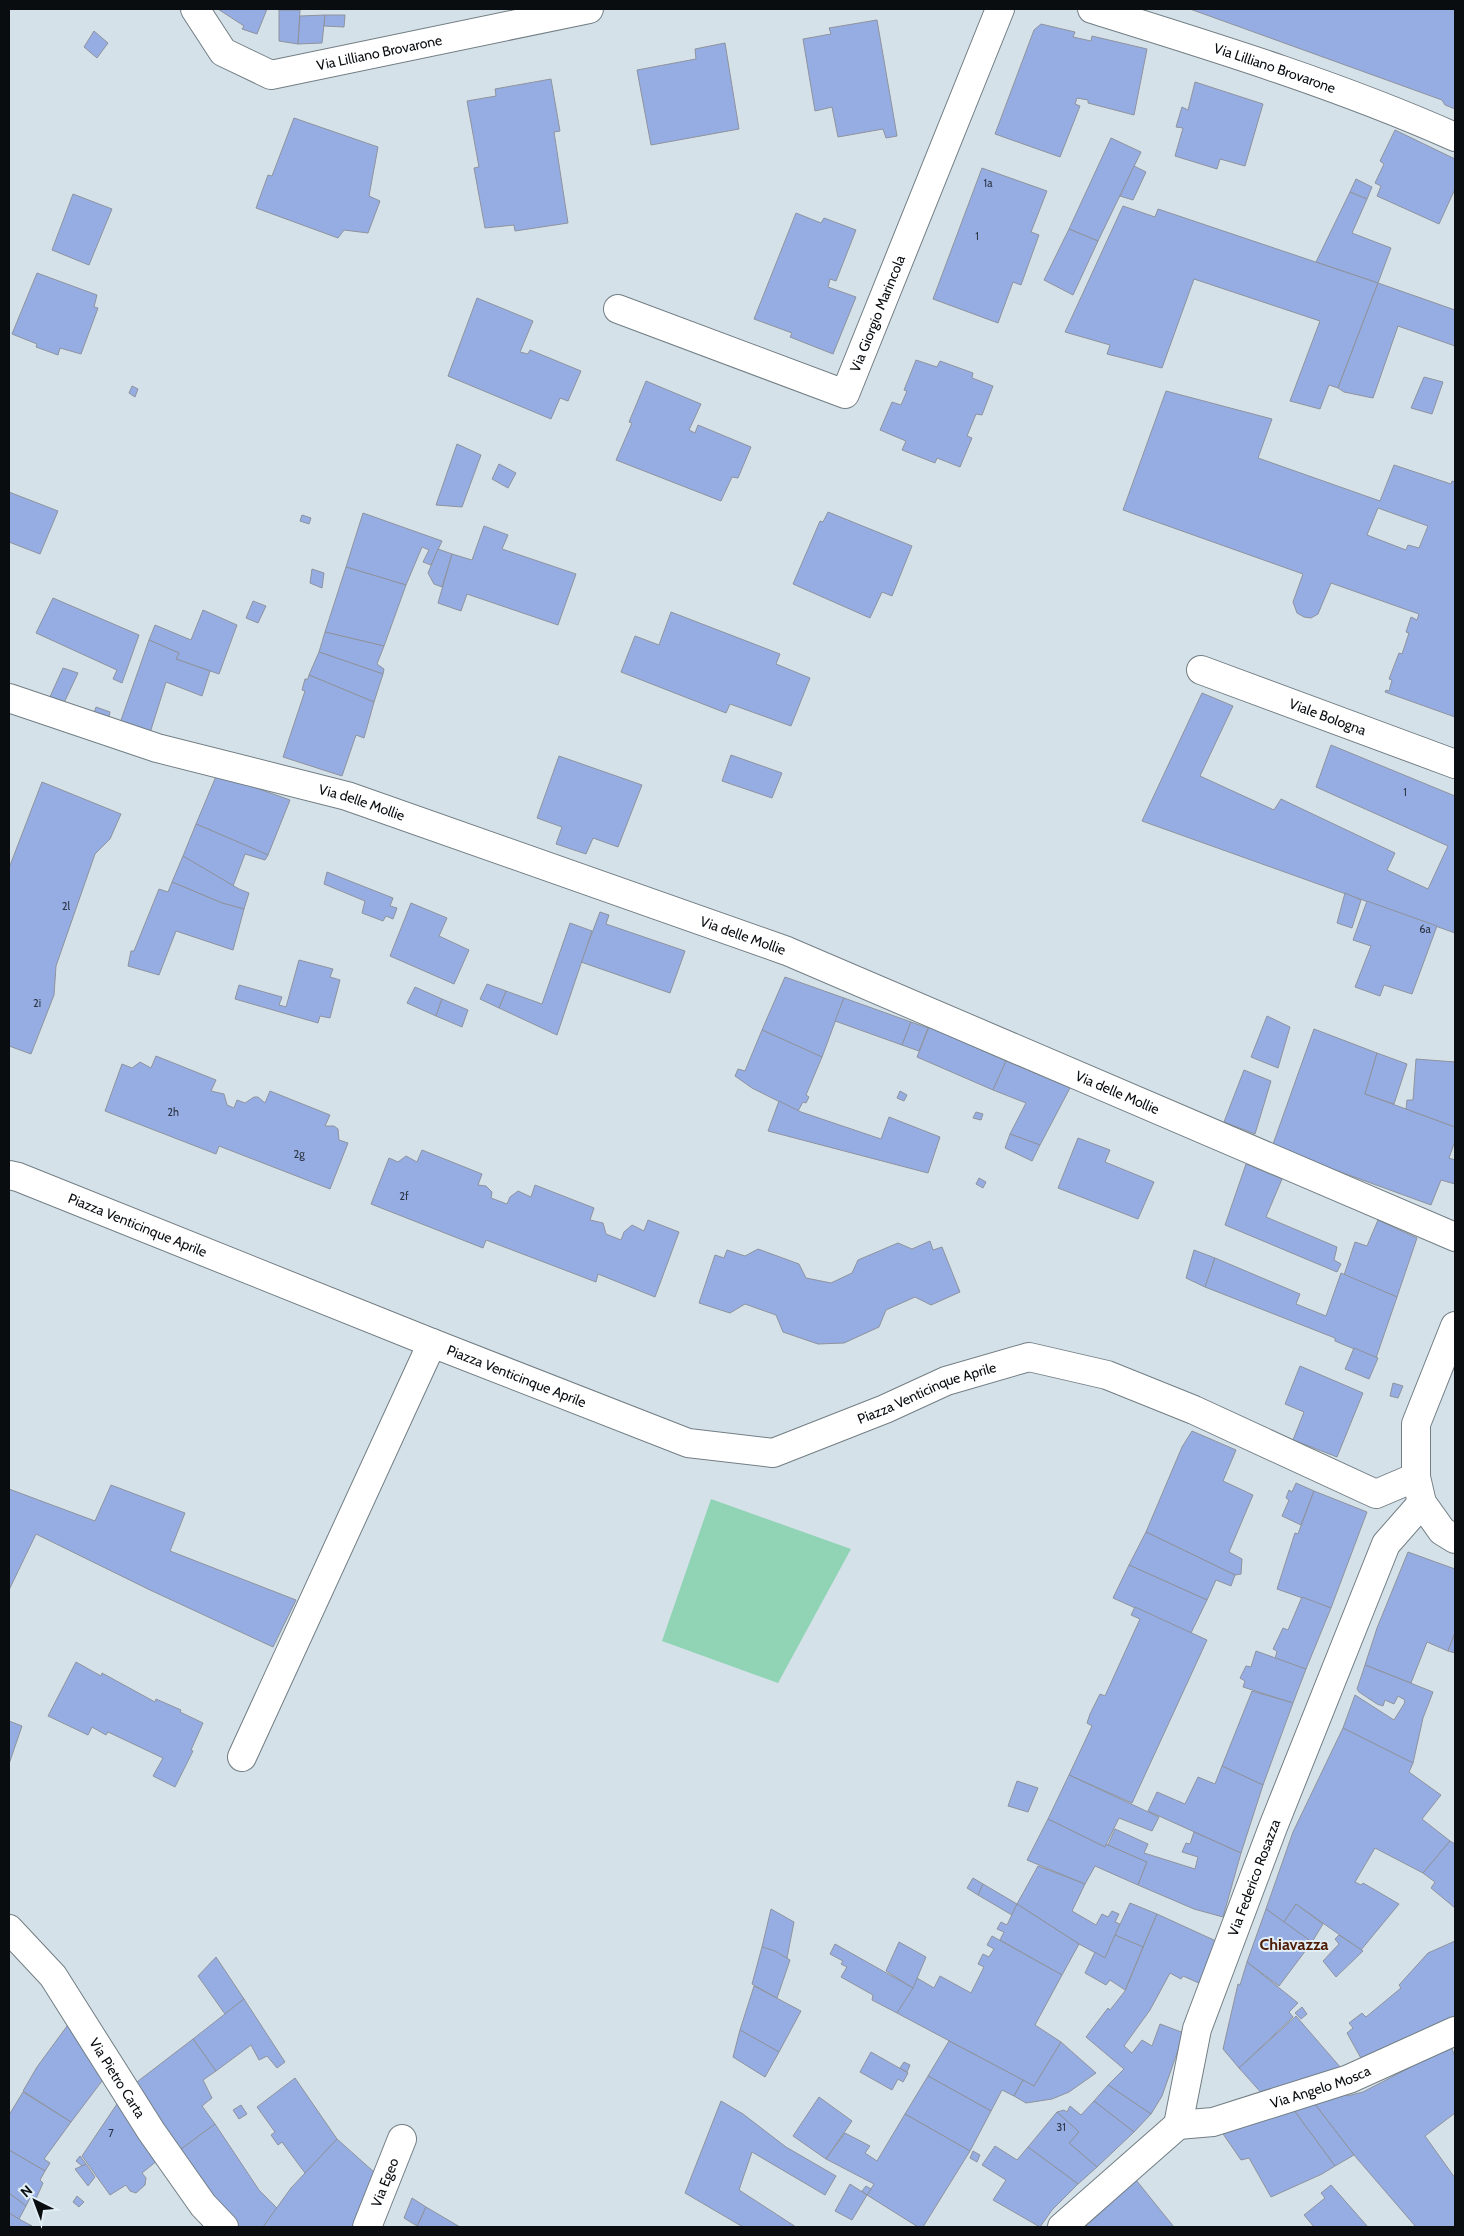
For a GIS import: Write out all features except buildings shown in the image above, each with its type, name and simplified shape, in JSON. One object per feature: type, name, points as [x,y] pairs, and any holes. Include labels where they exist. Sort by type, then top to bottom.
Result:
[{"type":"street","name":"Via Lilliano Brovarone","points":[[195,9],[223,52],[271,75],[590,9]]},
{"type":"street","name":"Via Giorgio Marincola","points":[[618,309],[845,394],[1000,9]]},
{"type":"street","name":"Via Lilliano Brovarone","points":[[1092,9],[1186,38],[1392,108],[1455,137]]},
{"type":"street","name":"Viale Bologna","points":[[1201,670],[1455,764]]},
{"type":"street","name":"Via delle Mollie","points":[[9,698],[157,748],[347,796],[787,951],[1455,1237]]},
{"type":"street","name":"Piazza Venticinque Aprile","points":[[9,1175],[688,1443],[773,1453],[885,1409],[946,1381],[1029,1357],[1108,1375],[1194,1410],[1376,1494],[1416,1477]]},
{"type":"street","points":[[1455,1326],[1416,1424],[1416,1477],[1422,1503],[1442,1531],[1455,1539]]},
{"type":"street","name":"Piazza Venticinque Aprile","points":[[242,1757],[432,1343]]},
{"type":"street","name":"Via Federico Rosazza","points":[[1178,2125],[1197,2029],[1273,1827],[1386,1544],[1422,1503]]},
{"type":"street","name":"Via Pietro Carta","points":[[9,1929],[53,1976],[152,2131],[203,2205],[224,2227]]},
{"type":"street","name":"Via Angelo Mosca","points":[[1178,2125],[1213,2122],[1350,2079],[1455,2031]]},
{"type":"street","points":[[1062,2227],[1178,2125]]},
{"type":"street","name":"Via Egeo","points":[[368,2227],[402,2140]]},
{"type":"green space","points":[[711,1499],[851,1549],[778,1683],[662,1641]]},
{"type":"district","name":"Chiavazza","points":[[1294,1944]]}]
